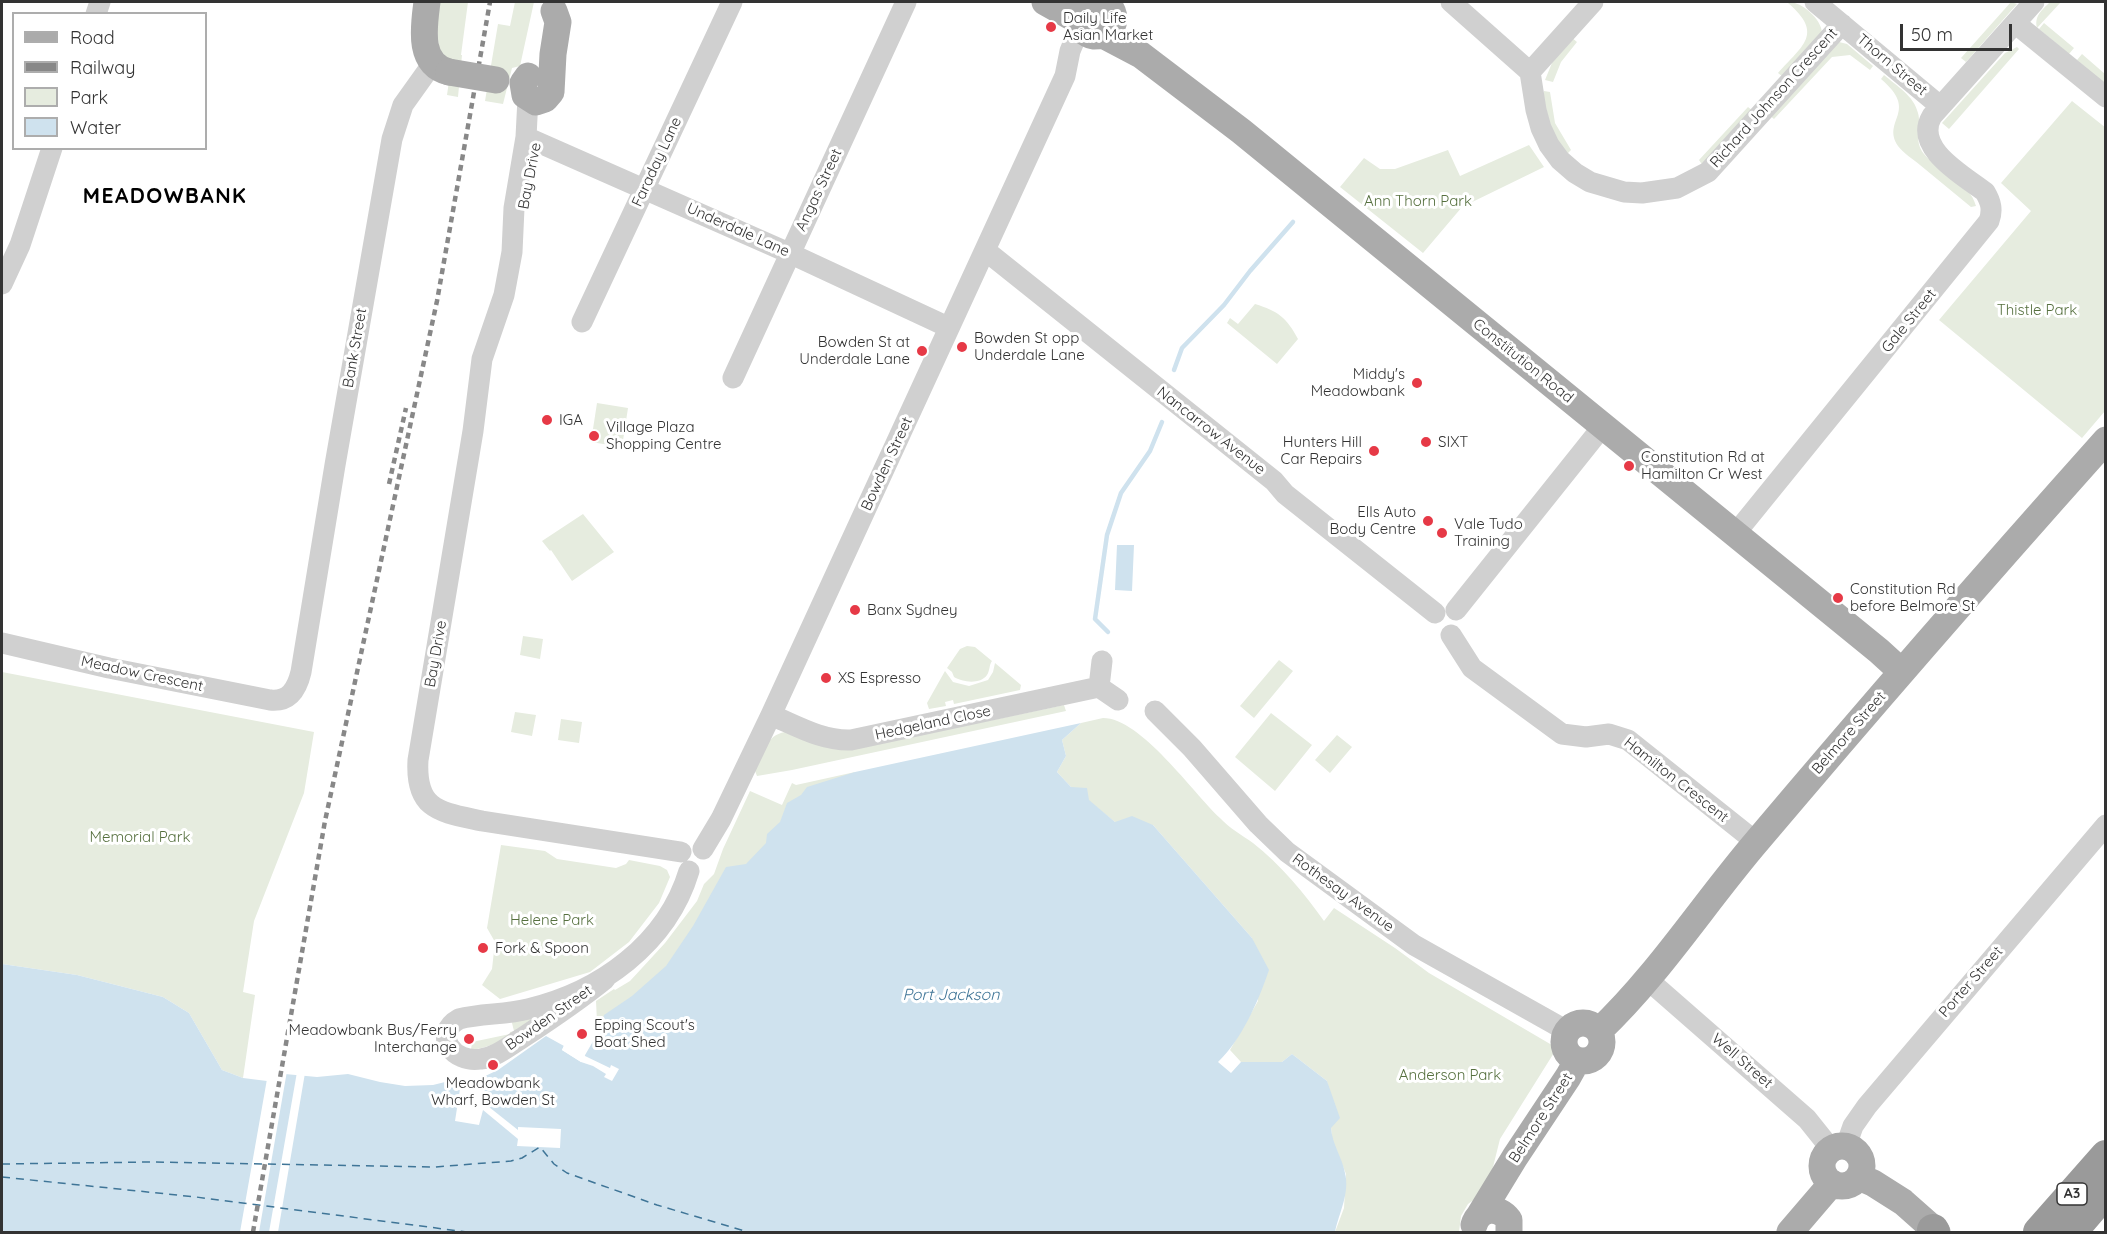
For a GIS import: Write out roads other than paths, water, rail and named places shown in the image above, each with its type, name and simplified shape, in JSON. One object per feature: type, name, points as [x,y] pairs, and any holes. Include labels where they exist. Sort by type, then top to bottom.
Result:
[{"type":"highway","name":"A3","points":[[2039,1233],[2106,1156]]},
{"type":"highway","name":"A3","points":[[2071,1233],[2106,1191]]},
{"type":"main road","points":[[427,2],[424,39],[429,56],[441,67],[524,85],[558,22],[555,6]]},
{"type":"main road","name":"Constitution Road","points":[[1045,2],[1095,15],[1141,55],[1241,131],[1902,672]]},
{"type":"main road","name":"Belmore Street","points":[[1599,1031],[1647,979],[1755,842],[2106,440]]},
{"type":"main road","points":[[1583,1023],[1594,1027],[1599,1031],[1602,1043],[1598,1054],[1589,1061],[1577,1061],[1571,1058],[1564,1048],[1564,1037],[1567,1031],[1583,1023]]},
{"type":"main road","name":"Belmore Street","points":[[1477,1224],[1515,1157],[1569,1077],[1577,1061]]},
{"type":"main road","points":[[1838,1147],[1855,1150],[1860,1158],[1862,1167],[1859,1177],[1847,1185],[1832,1183],[1824,1176],[1821,1166],[1824,1156],[1838,1147]]},
{"type":"main road","name":"Belmore Street","points":[[1505,1174],[1513,1225]]},
{"type":"main road","points":[[1859,1177],[1903,1202],[1935,1232]]},
{"type":"main road","points":[[1790,1233],[1832,1183]]},
{"type":"main road","points":[[1477,1224],[1489,1210],[1500,1212],[1513,1225]]},
{"type":"street","name":"Faraday Lane","points":[[582,322],[732,2]]},
{"type":"street","name":"Angas Street","points":[[733,378],[906,2]]},
{"type":"street","points":[[1451,2],[1530,72],[1593,2]]},
{"type":"street","name":"Thorn Street","points":[[1815,2],[1940,106]]},
{"type":"street","name":"Gale Street","points":[[1735,534],[1989,221],[1992,209],[1985,192],[1934,151],[1928,141],[1928,122],[2034,2]]},
{"type":"street","name":"Bowden Street","points":[[703,849],[721,819],[771,715],[903,432],[948,327],[1095,15]]},
{"type":"street","points":[[2014,23],[2106,97]]},
{"type":"street","name":"Richard Johnson Crescent","points":[[1530,72],[1541,128],[1549,145],[1560,160],[1575,173],[1606,188],[1624,192],[1660,192],[1677,188],[1708,172],[1842,24]]},
{"type":"street","name":"Bank Street","points":[[283,700],[297,687],[301,672],[392,139],[403,105],[441,67]]},
{"type":"street","name":"Bay Drive","points":[[524,85],[531,139],[514,208],[512,252],[504,295],[482,359],[473,431],[418,760],[420,787],[430,805],[453,814],[482,821],[685,862],[686,847],[693,845],[703,849]]},
{"type":"street","name":"Underdale Lane","points":[[531,139],[789,253],[948,327]]},
{"type":"street","points":[[2,265],[41,150]]},
{"type":"street","points":[[2,284],[20,244],[51,150]]},
{"type":"street","name":"Nancarrow Avenue","points":[[986,250],[1435,613]]},
{"type":"street","points":[[1456,610],[1603,426]]},
{"type":"street","points":[[1444,607],[1456,610],[1460,624],[1455,632],[1445,635],[1435,630],[1432,618],[1435,613],[1444,607]]},
{"type":"street","name":"Hamilton Crescent","points":[[1451,635],[1472,668],[1546,725],[1562,734],[1586,737],[1609,734],[1628,740],[1755,842]]},
{"type":"street","name":"Meadow Crescent","points":[[2,643],[109,668],[270,700],[283,700]]},
{"type":"street","points":[[1102,661],[1099,687],[1118,700]]},
{"type":"street","name":"Hedgeland Close","points":[[771,715],[819,736],[841,741],[1099,687]]},
{"type":"street","name":"Rothesay Avenue","points":[[1155,711],[1192,748],[1258,824],[1287,852],[1414,945],[1567,1031]]},
{"type":"street","name":"Porter Street","points":[[1838,1147],[1867,1106],[2106,825]]},
{"type":"street","points":[[604,979],[640,950],[665,923],[683,891],[685,862]]},
{"type":"street","name":"Bowden Street","points":[[604,979],[573,1004],[492,1056],[474,1060],[456,1056],[452,1051],[448,1040],[451,1025],[464,1018],[525,1010],[544,1005],[565,998],[604,979]]},
{"type":"street","name":"Well Street","points":[[1647,979],[1838,1147]]},
{"type":"water","points":[[1117,545],[1134,545],[1132,591],[1115,590]]},
{"type":"water","name":"Port Jackson","points":[[1081,723],[1062,740],[1066,756],[1057,772],[1071,787],[1087,788],[1089,800],[1115,822],[1132,816],[1153,825],[1252,938],[1269,970],[1248,1019],[1235,1042],[1218,1062],[1231,1073],[1241,1062],[1282,1062],[1292,1054],[1327,1081],[1340,1118],[1331,1128],[1346,1180],[1345,1195],[1335,1232],[2,1232],[2,964],[77,975],[163,997],[189,1013],[222,1070],[243,1078],[283,1083],[285,1074],[317,1077],[348,1074],[405,1086],[433,1085],[457,1079],[464,1086],[498,1070],[546,1036],[564,1046],[562,1050],[581,1062],[599,1031],[604,1015],[632,996],[666,966],[693,926],[726,867],[746,864],[766,843],[767,834],[780,822],[787,803],[801,795],[807,787],[855,772]]},
{"type":"waterway","points":[[1174,370],[1182,348],[1224,305],[1293,222]]},
{"type":"waterway","points":[[1108,632],[1095,619],[1107,535],[1121,493],[1150,451],[1162,422]]},
{"type":"railway","points":[[253,1232],[325,821],[437,301],[490,2]]},
{"type":"railway","points":[[389,484],[406,408]]},
{"type":"place","name":"Daily Life Asian Market","points":[[1051,27]]},
{"type":"place","name":"Bowden St opp Underdale Lane","points":[[962,347]]},
{"type":"place","name":"Bowden St at Underdale Lane","points":[[922,351]]},
{"type":"place","name":"Middy's Meadowbank","points":[[1417,383]]},
{"type":"place","name":"IGA","points":[[547,420]]},
{"type":"place","name":"Village Plaza Shopping Centre","points":[[594,436]]},
{"type":"place","name":"SIXT","points":[[1426,442]]},
{"type":"place","name":"Hunters Hill Car Repairs","points":[[1374,451]]},
{"type":"place","name":"Constitution Rd at Hamilton Cr West","points":[[1629,466]]},
{"type":"place","name":"Ells Auto Body Centre","points":[[1428,521]]},
{"type":"place","name":"Vale Tudo Training","points":[[1442,533]]},
{"type":"place","name":"Constitution Rd before Belmore St","points":[[1838,598]]},
{"type":"place","name":"Banx Sydney","points":[[855,610]]},
{"type":"place","name":"XS Espresso","points":[[826,678]]},
{"type":"place","name":"Fork & Spoon","points":[[483,948]]},
{"type":"place","name":"Epping Scout's Boat Shed","points":[[582,1034]]},
{"type":"place","name":"Meadowbank Bus/Ferry Interchange","points":[[469,1039]]},
{"type":"place","name":"Meadowbank Wharf, Bowden St","points":[[493,1065]]},
{"type":"district","name":"MEADOWBANK","points":[[165,197]]},
{"type":"park label","name":"Ann Thorn Park","points":[[1418,201]]},
{"type":"park label","name":"Thistle Park","points":[[2037,310]]},
{"type":"park label","name":"Memorial Park","points":[[140,837]]},
{"type":"park label","name":"Helene Park","points":[[552,920]]},
{"type":"park label","name":"Anderson Park","points":[[1450,1075]]}]
